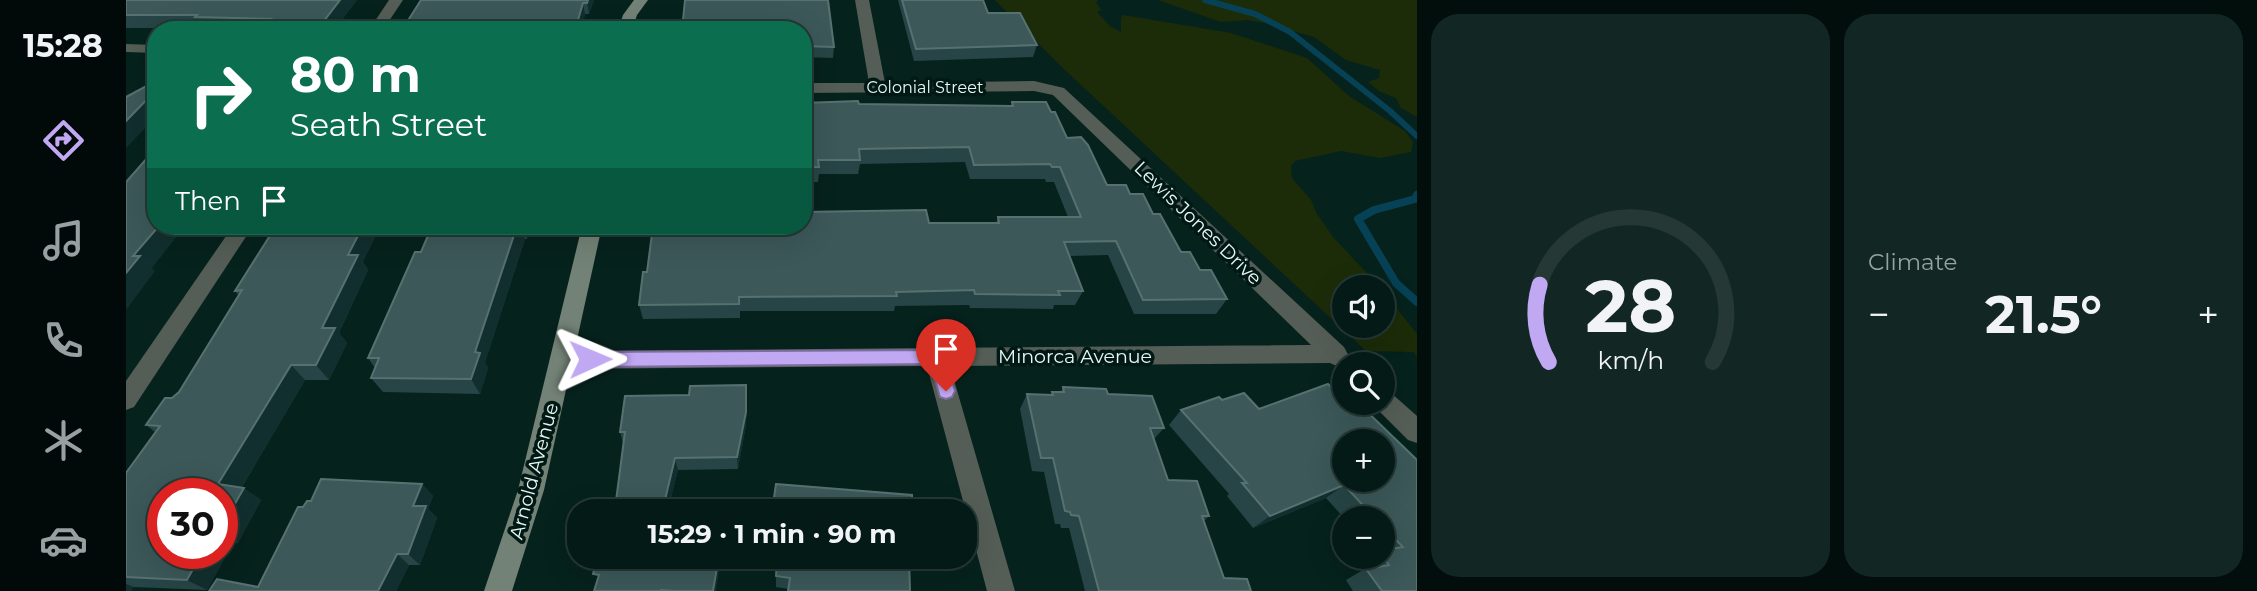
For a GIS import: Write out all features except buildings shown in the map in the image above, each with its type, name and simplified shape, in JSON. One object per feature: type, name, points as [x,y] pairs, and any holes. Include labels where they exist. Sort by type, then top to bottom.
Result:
[{"type":"street","points":[[382,21],[396,0]]},
{"type":"street","points":[[862,0],[878,87]]},
{"type":"street","points":[[628,21],[641,2]]},
{"type":"street","points":[[641,2],[645,15],[643,21]]},
{"type":"street","points":[[126,48],[147,49]]},
{"type":"street","name":"Colonial Street","points":[[812,88],[1047,88]]},
{"type":"street","name":"Lewis Jones Drive","points":[[1047,88],[1065,95],[1334,352]]},
{"type":"street","points":[[126,400],[237,235]]},
{"type":"street","name":"Arnold Avenue","points":[[498,591],[531,490],[590,235]]},
{"type":"street","points":[[936,357],[1001,591]]},
{"type":"street","name":"Minorca Avenue","points":[[562,360],[936,357],[1332,359]]},
{"type":"street","points":[[1395,411],[1417,432]]},
{"type":"green space","points":[[995,0],[1098,0],[1096,2],[1101,10],[1097,12],[1110,26],[1121,32],[1123,15],[1231,33],[1307,58],[1349,96],[1405,131],[1413,142],[1411,152],[1380,158],[1341,151],[1295,161],[1291,166],[1292,178],[1311,200],[1333,237],[1369,275],[1332,275],[1332,319],[1066,71]]},
{"type":"green space","points":[[1158,0],[1417,0],[1417,117],[1401,108],[1396,98],[1379,91],[1368,82],[1379,78],[1380,70],[1346,60],[1314,37],[1248,20],[1221,22]]},
{"type":"green space","points":[[1395,306],[1417,334],[1417,358],[1414,352],[1366,351],[1352,338],[1395,338]]},
{"type":"waterway","points":[[1205,0],[1255,14],[1290,32],[1390,111],[1417,136]]},
{"type":"waterway","points":[[1417,195],[1415,199],[1374,210],[1358,219],[1396,283],[1417,302]]},
{"type":"route","points":[[590,359],[936,357],[946,391]]}]
